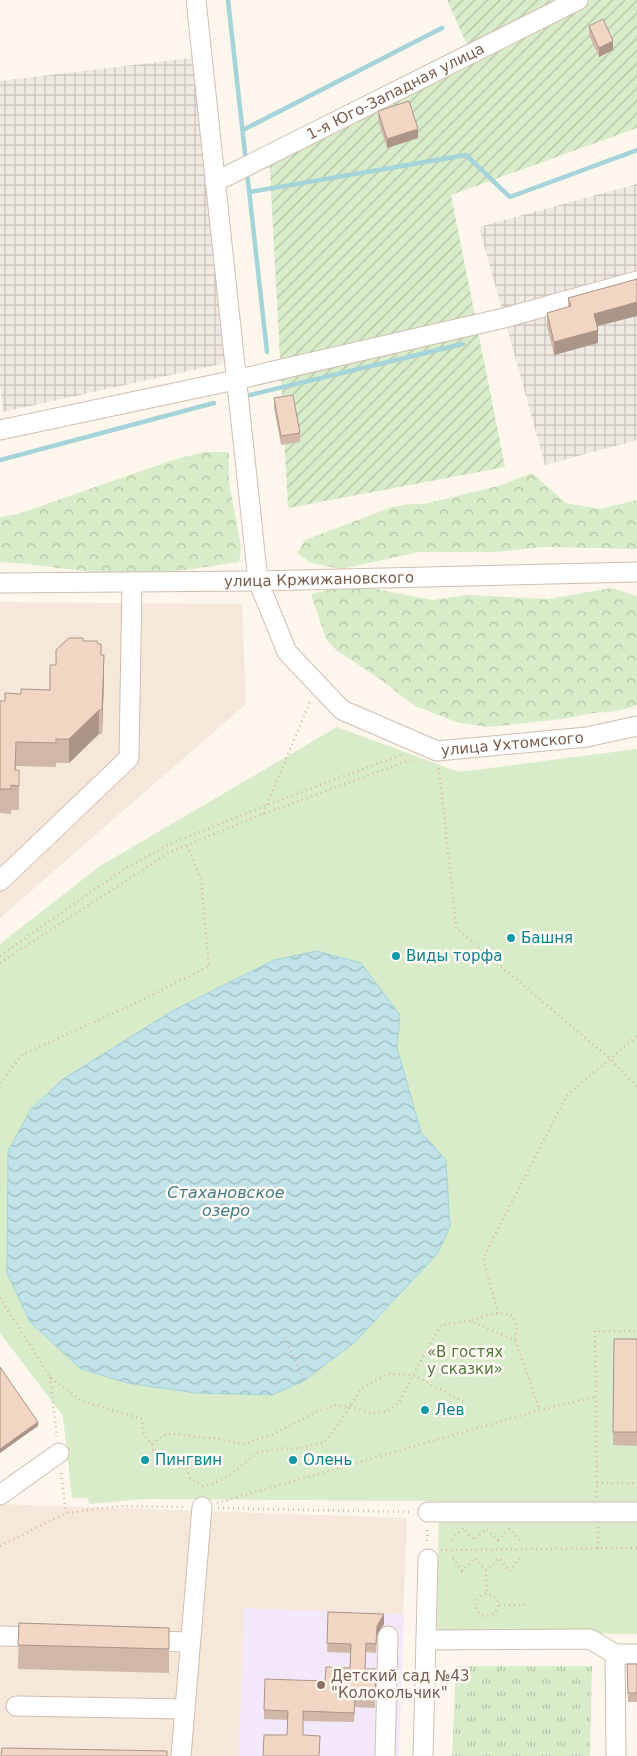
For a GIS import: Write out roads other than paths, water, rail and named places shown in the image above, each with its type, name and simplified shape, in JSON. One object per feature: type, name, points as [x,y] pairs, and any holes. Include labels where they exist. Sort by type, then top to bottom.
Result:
[{"type":"street","name":"улица Ухтомского","points":[[196,0],[235,380],[258,581],[287,652],[342,710],[432,748],[587,737],[637,726]]},
{"type":"street","name":"1-я Юго-Западная улица","points":[[215,182],[578,0]]},
{"type":"street","points":[[0,430],[235,380],[504,318],[637,281]]},
{"type":"street","name":"улица Кржижановского","points":[[0,583],[258,581],[637,572]]},
{"type":"street","points":[[0,881],[129,758],[132,582]]},
{"type":"street","points":[[0,1495],[59,1453]]},
{"type":"street","points":[[181,1756],[202,1507]]},
{"type":"street","points":[[428,1512],[637,1512]]},
{"type":"street","points":[[423,1756],[426,1640],[431,1550]]},
{"type":"street","points":[[0,1636],[57,1638]]},
{"type":"street","points":[[385,1756],[388,1636]]},
{"type":"street","points":[[124,1640],[190,1642]]},
{"type":"street","points":[[426,1640],[590,1640],[615,1654],[637,1654]]},
{"type":"street","points":[[615,1654],[616,1756]]},
{"type":"street","points":[[16,1706],[185,1708]]},
{"type":"water","name":"Стахановское озеро","points":[[317,951],[361,963],[400,1015],[397,1048],[421,1132],[446,1160],[450,1227],[437,1254],[355,1342],[304,1381],[272,1395],[196,1393],[127,1383],[81,1369],[30,1322],[7,1273],[8,1151],[31,1109],[63,1079],[174,1010],[274,960]]},
{"type":"waterway","points":[[228,0],[246,162]]},
{"type":"waterway","points":[[243,130],[442,28]]},
{"type":"waterway","points":[[250,192],[466,155],[510,197],[637,150]]},
{"type":"waterway","points":[[247,172],[267,352]]},
{"type":"waterway","points":[[250,395],[463,344]]},
{"type":"waterway","points":[[0,460],[214,403]]},
{"type":"place","name":"Башня","points":[[511,938]]},
{"type":"place","name":"Виды торфа","points":[[396,956]]},
{"type":"place","name":"Лев","points":[[425,1410]]},
{"type":"place","name":"Пингвин","points":[[145,1460]]},
{"type":"place","name":"Олень","points":[[293,1460]]},
{"type":"place","name":"Детский сад №43 \"Колокольчик\"","points":[[321,1685]]},
{"type":"park label","name":"«В гостях у сказки»","points":[[465,1360]]}]
